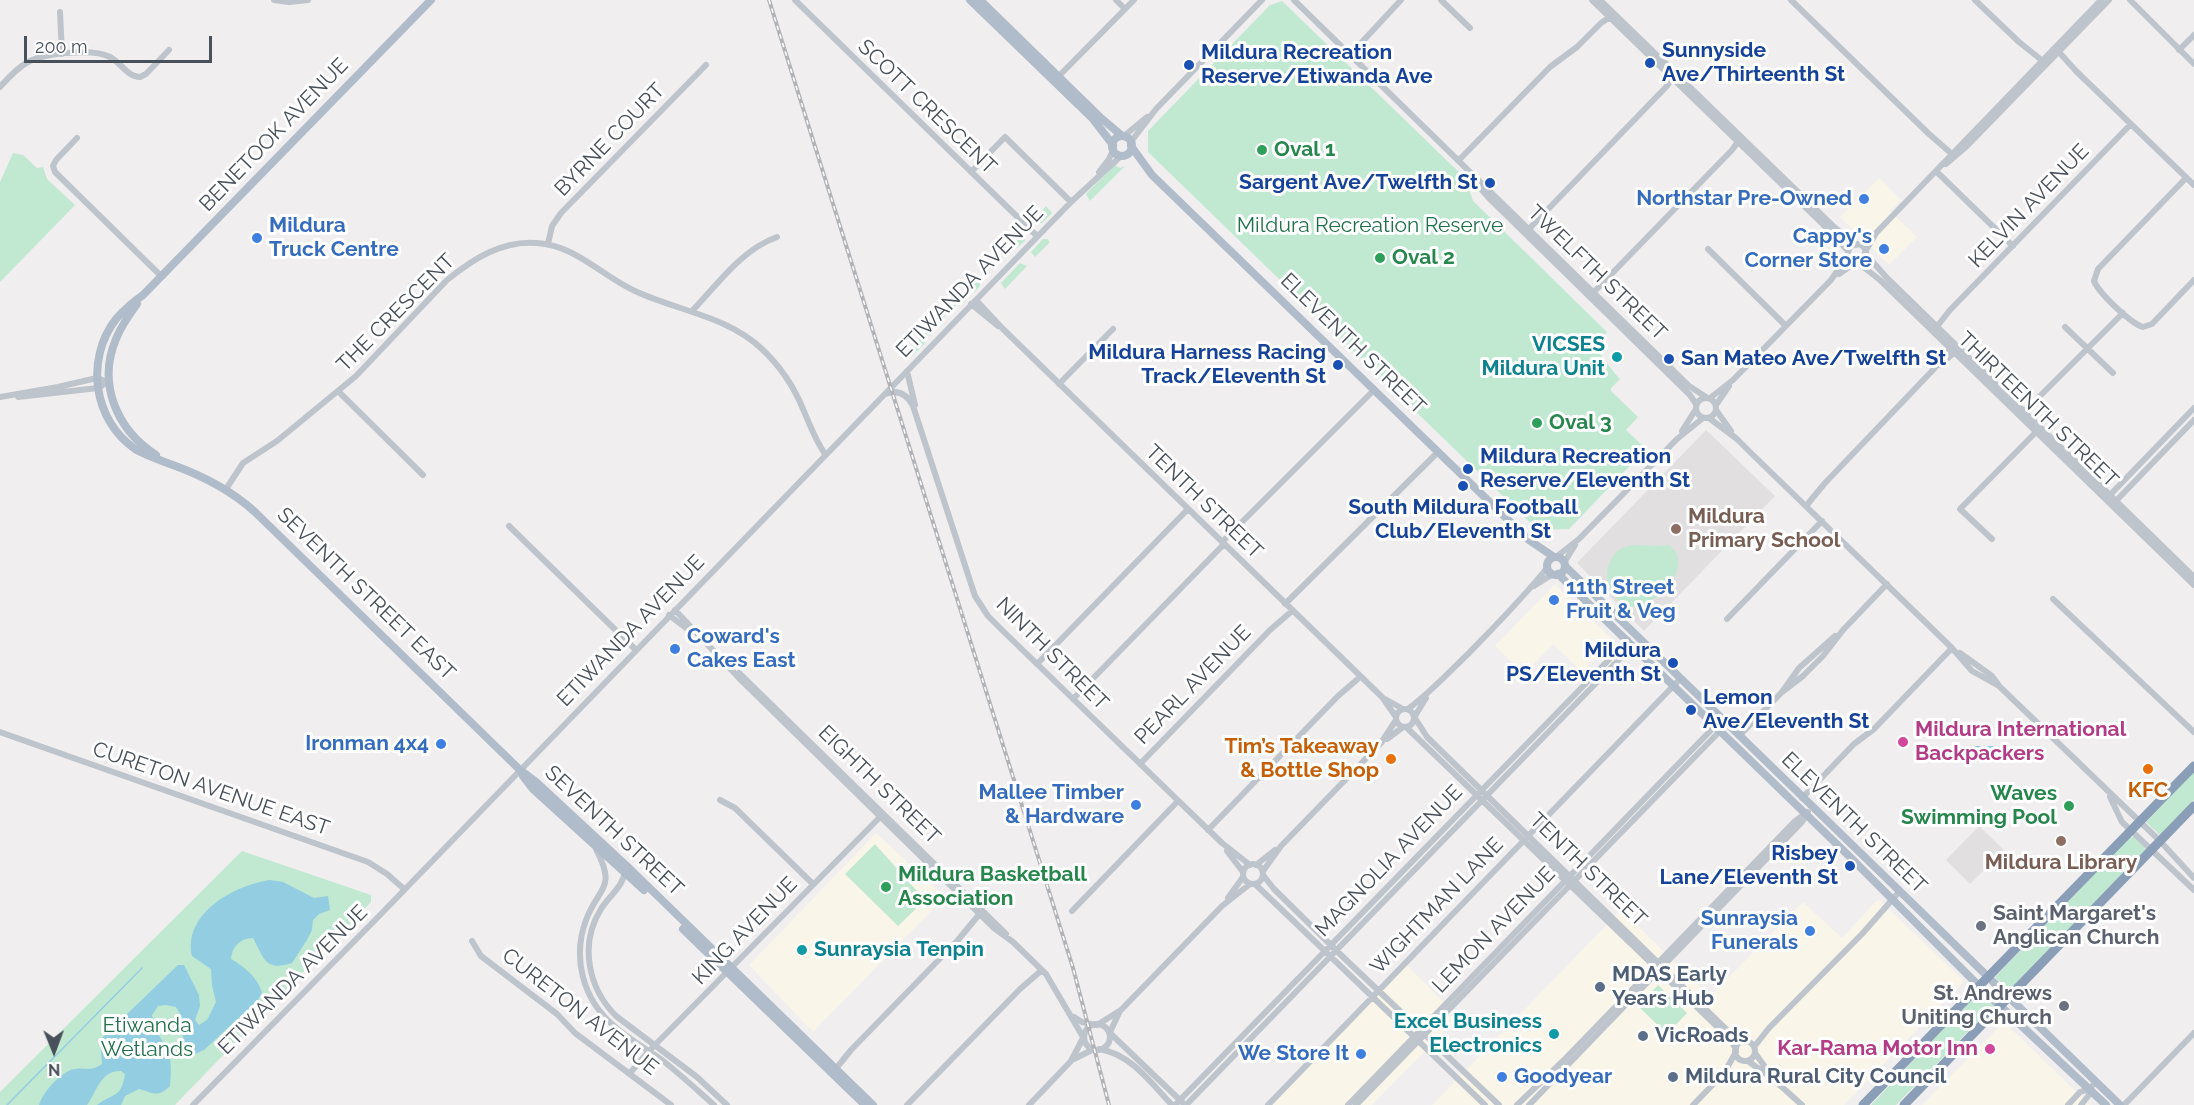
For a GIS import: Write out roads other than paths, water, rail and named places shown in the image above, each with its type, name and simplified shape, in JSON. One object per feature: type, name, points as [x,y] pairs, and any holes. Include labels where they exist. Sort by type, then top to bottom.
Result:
[{"type":"highway","points":[[1863,1105],[2194,766]]},
{"type":"highway","points":[[1904,1105],[2194,806]]},
{"type":"main road","name":"BENETOOK AVENUE","points":[[97,378],[100,352],[109,329],[125,309],[143,295],[431,0]]},
{"type":"main road","points":[[970,0],[1058,79],[1123,135],[1131,144],[1130,152],[1123,156],[1116,153],[1093,119],[1058,79],[980,0]]},
{"type":"main road","points":[[1113,146],[1116,138],[1123,135]]},
{"type":"main road","name":"ELEVENTH STREET","points":[[1131,144],[1152,175]]},
{"type":"main road","name":"ELEVENTH STREET","points":[[1123,156],[1152,175],[1529,540],[1551,570],[1630,643],[1677,682]]},
{"type":"main road","name":"BENETOOK AVENUE","points":[[108,382],[109,365],[116,339],[143,295]]},
{"type":"main road","name":"SEVENTH STREET EAST","points":[[97,378],[105,413],[118,433],[137,450],[226,489],[255,512],[519,770]]},
{"type":"main road","name":"SEVENTH STREET EAST","points":[[108,382],[114,407],[128,431],[148,449],[172,464]]},
{"type":"main road","name":"ELEVENTH STREET","points":[[1529,540],[1564,565],[1636,636],[1720,726],[2010,997],[2093,1085],[2106,1105]]},
{"type":"main road","points":[[1555,557],[1549,559],[1551,570],[1564,565]]},
{"type":"main road","points":[[1630,643],[1636,636]]},
{"type":"main road","name":"ELEVENTH STREET","points":[[1720,726],[1739,736],[1802,798],[1809,811],[1892,900],[1979,986],[2093,1085],[2122,1105]]},
{"type":"main road","name":"SEVENTH STREET","points":[[519,770],[533,789],[594,844],[625,868]]},
{"type":"main road","name":"SEVENTH STREET","points":[[519,770],[536,782],[625,868],[832,1070],[864,1105]]},
{"type":"main road","name":"SEVENTH STREET","points":[[832,1070],[873,1105]]},
{"type":"street","points":[[274,0],[289,2],[308,0]]},
{"type":"street","name":"SCOTT CRESCENT","points":[[795,0],[1037,237]]},
{"type":"street","points":[[1116,0],[1125,9]]},
{"type":"street","points":[[1058,79],[1134,0]]},
{"type":"street","points":[[1123,135],[1156,109],[1262,0]]},
{"type":"street","name":"TWELFTH STREET","points":[[1293,0],[1468,169],[1482,190],[1690,395],[1696,407]]},
{"type":"street","points":[[1348,54],[1401,0]]},
{"type":"street","points":[[1441,0],[1470,28]]},
{"type":"street","points":[[1592,0],[1610,14],[1741,141],[1837,238],[1851,260],[1856,262]]},
{"type":"street","points":[[1600,0],[1610,14]]},
{"type":"street","points":[[1791,0],[1952,156]]},
{"type":"street","points":[[1976,0],[2042,64]]},
{"type":"street","points":[[2056,51],[2101,0]]},
{"type":"street","points":[[1677,439],[1700,399],[1708,398],[1733,380],[1831,279],[1851,247],[1876,233],[2042,64],[2109,0]]},
{"type":"street","points":[[2128,0],[2194,64]]},
{"type":"street","points":[[60,12],[62,54]]},
{"type":"street","points":[[1459,160],[1550,67],[1577,47],[1610,14]]},
{"type":"street","points":[[2179,50],[2194,34]]},
{"type":"street","points":[[0,87],[29,61],[48,56],[103,54],[117,61],[131,75],[138,77],[146,74],[169,50]]},
{"type":"street","points":[[2056,51],[2194,185]]},
{"type":"street","name":"BYRNE COURT","points":[[548,244],[552,226],[561,213],[706,65]]},
{"type":"street","points":[[0,75],[6,80]]},
{"type":"street","points":[[1526,232],[1676,77]]},
{"type":"street","points":[[1131,144],[1156,109]]},
{"type":"street","name":"KELVIN AVENUE","points":[[1933,328],[2131,124]]},
{"type":"street","points":[[970,172],[1005,137],[1071,202]]},
{"type":"street","points":[[77,138],[56,160],[53,166],[55,172],[161,276]]},
{"type":"street","points":[[1591,295],[1741,141]]},
{"type":"street","points":[[1741,141],[1865,253]]},
{"type":"street","name":"ETIWANDA AVENUE","points":[[1093,180],[1109,159],[1113,146]]},
{"type":"street","name":"ETIWANDA AVENUE","points":[[193,1105],[1071,202],[1093,180],[1123,156]]},
{"type":"street","points":[[1936,171],[2013,246]]},
{"type":"street","points":[[2186,178],[2096,272],[2094,280],[2097,287],[2139,326],[2149,326],[2194,280]]},
{"type":"street","points":[[1831,279],[1864,258],[1876,233]]},
{"type":"street","points":[[692,311],[746,254],[762,243],[777,237]]},
{"type":"street","name":"THE CRESCENT","points":[[226,489],[243,463],[277,441],[339,392],[434,293],[462,268],[502,247],[524,243],[548,244],[569,251],[631,289],[670,305],[717,320],[735,329],[762,349],[777,365],[796,394],[816,441],[825,454]]},
{"type":"street","points":[[1708,249],[1786,326]]},
{"type":"street","name":"THIRTEENTH STREET","points":[[1865,253],[1873,265],[1933,328]]},
{"type":"street","name":"THIRTEENTH STREET","points":[[1856,262],[1880,280],[1955,349],[2108,497],[2194,585]]},
{"type":"street","name":"TWELFTH STREET","points":[[1591,295],[1689,386],[1708,398]]},
{"type":"street","name":"TENTH STREET","points":[[974,302],[1382,697],[1396,719]]},
{"type":"street","points":[[2023,415],[2123,313]]},
{"type":"street","points":[[2065,327],[2113,373]]},
{"type":"street","points":[[1059,384],[1113,329]]},
{"type":"street","points":[[1804,504],[1955,349]]},
{"type":"street","name":"NINTH STREET","points":[[907,371],[916,413]]},
{"type":"street","points":[[0,397],[97,378],[108,382]]},
{"type":"street","points":[[1555,557],[1579,539],[1677,439],[1706,418],[1733,380]]},
{"type":"street","points":[[0,397],[98,388],[108,382]]},
{"type":"street","points":[[1073,699],[1373,389]]},
{"type":"street","name":"NINTH STREET","points":[[883,395],[893,391],[903,393],[911,401],[975,596],[988,616],[1208,830],[1263,873]]},
{"type":"street","points":[[339,392],[423,475]]},
{"type":"street","points":[[1708,398],[1737,439]]},
{"type":"street","points":[[1696,407],[1698,415],[1737,439],[1952,648],[1992,676],[1999,686],[2160,841],[2194,878]]},
{"type":"street","points":[[2108,497],[2194,408]]},
{"type":"street","points":[[2114,503],[2194,420]]},
{"type":"street","points":[[1992,539],[1960,509],[2038,430]]},
{"type":"street","name":"PEARL AVENUE","points":[[1140,764],[1270,630],[1309,581],[1436,450]]},
{"type":"street","name":"THIRTEENTH STREET","points":[[2114,503],[2194,577]]},
{"type":"street","points":[[1036,664],[1188,509]]},
{"type":"street","points":[[1727,619],[1822,521]]},
{"type":"street","points":[[509,526],[636,650]]},
{"type":"street","points":[[1564,565],[1579,539]]},
{"type":"street","points":[[1381,742],[1413,723],[1430,693],[1551,570]]},
{"type":"street","points":[[1739,736],[1782,692],[1799,668],[1843,630],[1887,584]]},
{"type":"street","points":[[2053,599],[2194,732]]},
{"type":"street","name":"EIGHTH STREET","points":[[672,612],[1040,968],[1050,979],[1083,1038]]},
{"type":"street","name":"MAGNOLIA AVENUE","points":[[1180,1104],[1206,1085],[1397,890],[1586,694],[1603,671],[1630,643]]},
{"type":"street","points":[[1802,798],[1854,744],[1874,729],[1952,648]]},
{"type":"street","name":"MAGNOLIA AVENUE","points":[[1180,1104],[1200,1079],[1561,708],[1603,671]]},
{"type":"street","points":[[1208,830],[1359,676]]},
{"type":"street","name":"WIGHTMAN LANE","points":[[1268,1105],[1677,682]]},
{"type":"street","points":[[1581,688],[1586,694]]},
{"type":"street","points":[[1029,1105],[1071,1061],[1087,1029],[1121,1010],[1222,906],[1252,884],[1261,881],[1263,873],[1281,846],[1381,742],[1398,712],[1430,693]]},
{"type":"street","name":"TENTH STREET","points":[[1382,697],[1406,709]]},
{"type":"street","points":[[1561,708],[1567,714]]},
{"type":"street","points":[[1406,709],[1415,717]]},
{"type":"street","name":"TENTH STREET","points":[[1415,717],[1425,734],[1479,792]]},
{"type":"street","points":[[1396,719],[1404,727]]},
{"type":"street","name":"LEMON AVENUE","points":[[1348,1105],[1423,1032],[1720,726]]},
{"type":"street","name":"TENTH STREET","points":[[1404,727],[1486,798],[1734,1037],[1746,1042],[1755,1050],[1773,1079]]},
{"type":"street","points":[[1542,729],[1547,735]]},
{"type":"street","name":"CURETON AVENUE EAST","points":[[0,732],[368,862],[387,874],[404,889]]},
{"type":"street","points":[[1528,742],[1534,748]]},
{"type":"street","points":[[1515,756],[1521,762]]},
{"type":"street","points":[[1502,769],[1508,775]]},
{"type":"street","points":[[2108,793],[2121,821],[2194,890]]},
{"type":"street","points":[[720,800],[735,808],[813,884]]},
{"type":"street","points":[[1072,911],[1178,801]]},
{"type":"street","points":[[1517,1105],[1658,966],[1798,825],[1809,811]]},
{"type":"street","name":"KING AVENUE","points":[[630,1073],[882,814]]},
{"type":"street","points":[[1457,816],[1463,822]]},
{"type":"street","points":[[1443,830],[1449,836]]},
{"type":"street","name":"NINTH STREET","points":[[1222,843],[1243,875],[1252,884]]},
{"type":"street","points":[[1431,843],[1437,849]]},
{"type":"street","name":"CURETON AVENUE","points":[[594,844],[604,867],[606,883],[589,912],[582,933],[580,962],[593,1002],[605,1018],[622,1033],[683,1076],[709,1103]]},
{"type":"street","points":[[1222,906],[1243,875],[1253,865],[1281,846]]},
{"type":"street","points":[[1417,857],[1423,863]]},
{"type":"street","name":"CURETON AVENUE","points":[[625,868],[620,885],[596,918],[590,940],[590,970],[596,988],[609,1009],[624,1023],[656,1045],[727,1105]]},
{"type":"street","points":[[1404,871],[1410,876]]},
{"type":"street","points":[[1263,873],[1274,889],[1336,951],[1499,1105]]},
{"type":"street","points":[[1252,884],[1485,1105]]},
{"type":"street","points":[[1391,884],[1397,890]]},
{"type":"street","points":[[1693,1105],[1724,1073],[1745,1061],[1769,1028],[1862,934],[1899,892]]},
{"type":"street","points":[[1377,898],[1383,904]]},
{"type":"street","points":[[1364,911],[1370,917]]},
{"type":"street","points":[[832,1070],[983,913]]},
{"type":"street","points":[[1351,924],[1357,930]]},
{"type":"street","name":"CURETON AVENUE","points":[[472,941],[481,956],[557,1014],[575,1033],[671,1105]]},
{"type":"street","points":[[1529,1105],[1658,966]]},
{"type":"street","name":"TENTH STREET","points":[[1658,966],[1728,1038],[1737,1057],[1773,1079],[1802,1105]]},
{"type":"street","points":[[907,1105],[1040,968]]},
{"type":"street","points":[[1306,970],[1312,976]]},
{"type":"street","points":[[1293,984],[1299,990]]},
{"type":"street","points":[[1279,999],[1284,1004]]},
{"type":"street","points":[[1071,1061],[1108,1044],[1110,1033],[1121,1010]]},
{"type":"street","points":[[1069,1012],[1080,1022],[1103,1026],[1180,1104]]},
{"type":"street","points":[[1266,1012],[1272,1017]]},
{"type":"street","points":[[1253,1026],[1258,1031]]},
{"type":"street","points":[[1724,1073],[1739,1044],[1769,1028]]},
{"type":"street","points":[[2122,1105],[2194,1032]]},
{"type":"street","points":[[1083,1038],[1087,1045],[1119,1055],[1142,1068]]},
{"type":"street","points":[[1239,1039],[1245,1045]]},
{"type":"street","name":"LEMON AVENUE","points":[[1356,1105],[1416,1039]]},
{"type":"street","points":[[1227,1053],[1232,1058]]},
{"type":"street","points":[[1213,1066],[1219,1072]]},
{"type":"street","points":[[1200,1079],[1206,1085]]},
{"type":"street","points":[[2068,1105],[2083,1090],[2093,1085]]},
{"type":"street","points":[[2081,1105],[2093,1085]]},
{"type":"street","points":[[709,1103],[717,1095]]},
{"type":"water","points":[[1953,746],[2000,746],[2000,762],[1953,762]]},
{"type":"water","points":[[270,880],[283,882],[314,898],[328,896],[330,910],[319,914],[313,920],[312,930],[292,963],[276,966],[266,961],[253,938],[237,944],[231,959],[250,973],[262,992],[258,1000],[204,1050],[188,1054],[184,1043],[180,1013],[176,1007],[158,1006],[152,1015],[153,1020],[166,1047],[171,1069],[170,1086],[166,1090],[152,1093],[139,1089],[125,1096],[121,1105],[97,1105],[119,1091],[125,1074],[121,1071],[109,1074],[100,1082],[87,1105],[39,1105],[48,1088],[64,1074],[75,1069],[94,1068],[102,1064],[100,1040],[178,965],[184,965],[199,995],[200,1006],[195,1020],[199,1025],[207,1020],[216,1002],[211,969],[192,956],[191,941],[195,927],[203,914],[228,895],[256,883]]},
{"type":"waterway","points":[[7,1105],[142,968]]},
{"type":"railway","points":[[769,0],[1073,968],[1109,1105]]},
{"type":"place","name":"Sunnyside Ave/Thirteenth St","points":[[1650,63]]},
{"type":"place","name":"Mildura Recreation Reserve/Etiwanda Ave","points":[[1189,65]]},
{"type":"place","name":"Oval 1","points":[[1262,150]]},
{"type":"place","name":"Sargent Ave/Twelfth St","points":[[1490,183]]},
{"type":"place","name":"Northstar Pre-Owned","points":[[1864,199]]},
{"type":"place","name":"Mildura Truck Centre","points":[[257,238]]},
{"type":"place","name":"Cappy's Corner Store","points":[[1884,249]]},
{"type":"place","name":"Oval 2","points":[[1380,258]]},
{"type":"place","name":"VICSES Mildura Unit","points":[[1617,357]]},
{"type":"place","name":"San Mateo Ave/Twelfth St","points":[[1669,359]]},
{"type":"place","name":"Mildura Harness Racing Track/Eleventh St","points":[[1338,365]]},
{"type":"place","name":"Oval 3","points":[[1537,423]]},
{"type":"place","name":"Mildura Recreation Reserve/Eleventh St","points":[[1468,469]]},
{"type":"place","name":"South Mildura Football Club/Eleventh St","points":[[1463,486]]},
{"type":"place","name":"Mildura Primary School","points":[[1676,529]]},
{"type":"place","name":"11th Street Fruit & Veg","points":[[1554,600]]},
{"type":"place","name":"Coward's Cakes East","points":[[675,649]]},
{"type":"place","name":"Mildura PS/Eleventh St","points":[[1673,663]]},
{"type":"place","name":"Lemon Ave/Eleventh St","points":[[1691,710]]},
{"type":"place","name":"Mildura International Backpackers","points":[[1903,742]]},
{"type":"place","name":"Ironman 4x4","points":[[441,744]]},
{"type":"place","name":"Tim’s Takeaway & Bottle Shop","points":[[1391,759]]},
{"type":"place","name":"KFC","points":[[2148,769]]},
{"type":"place","name":"Mallee Timber & Hardware","points":[[1136,805]]},
{"type":"place","name":"Waves Swimming Pool","points":[[2069,806]]},
{"type":"place","name":"Mildura Library","points":[[2061,841]]},
{"type":"place","name":"Risbey Lane/Eleventh St","points":[[1850,866]]},
{"type":"place","name":"Mildura Basketball Association","points":[[886,887]]},
{"type":"place","name":"Saint Margaret's Anglican Church","points":[[1981,926]]},
{"type":"place","name":"Sunraysia Funerals","points":[[1810,931]]},
{"type":"place","name":"Sunraysia Tenpin","points":[[802,950]]},
{"type":"place","name":"MDAS Early Years Hub","points":[[1600,987]]},
{"type":"place","name":"St. Andrews Uniting Church","points":[[2064,1006]]},
{"type":"place","name":"Excel Business Electronics","points":[[1554,1034]]},
{"type":"place","name":"VicRoads","points":[[1643,1036]]},
{"type":"place","name":"Kar-Rama Motor Inn","points":[[1990,1049]]},
{"type":"place","name":"We Store It","points":[[1361,1054]]},
{"type":"place","name":"Goodyear","points":[[1502,1077]]},
{"type":"place","name":"Mildura Rural City Council","points":[[1673,1077]]},
{"type":"park label","name":"Mildura Recreation Reserve","points":[[1370,226]]},
{"type":"park label","name":"Etiwanda Wetlands","points":[[147,1038]]}]
